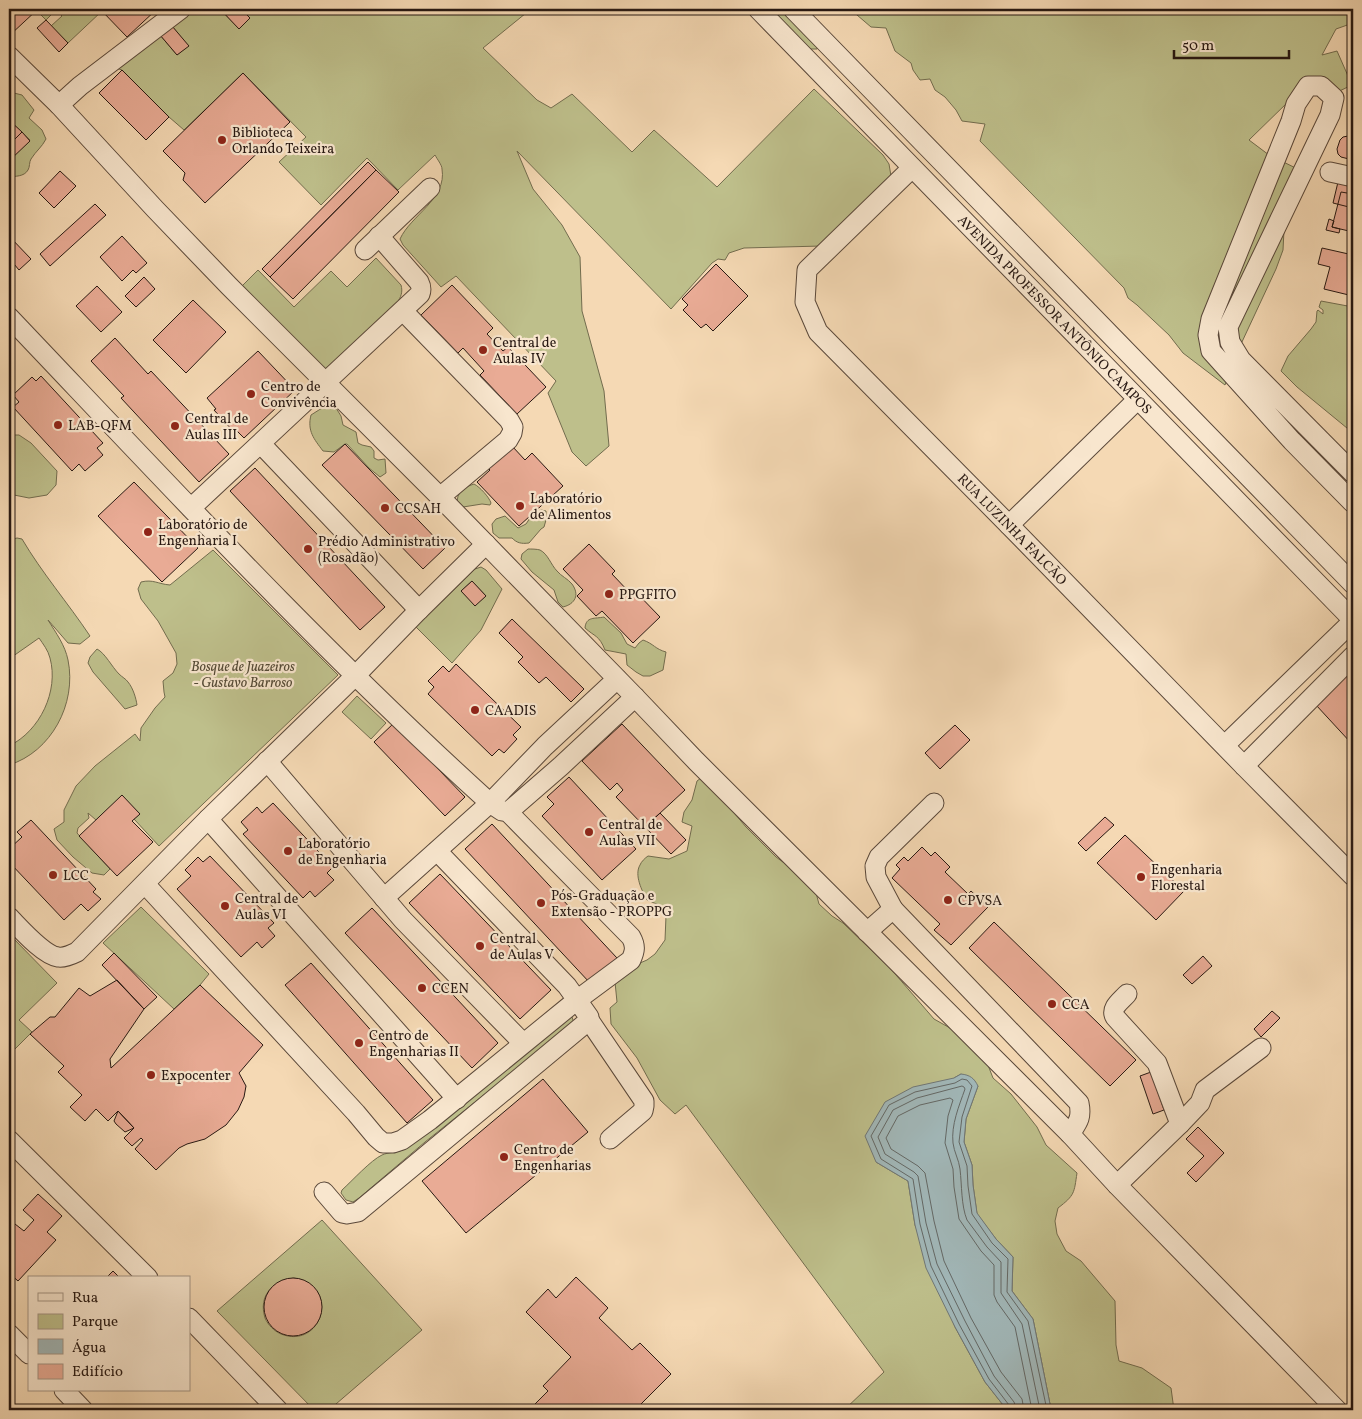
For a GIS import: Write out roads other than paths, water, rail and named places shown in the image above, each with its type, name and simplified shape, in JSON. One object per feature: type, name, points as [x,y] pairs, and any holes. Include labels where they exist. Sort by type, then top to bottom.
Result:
[{"type":"street","points":[[59,105],[80,86],[181,9]]},
{"type":"street","name":"AVENIDA PROFESSOR ANTÔNIO CAMPOS","points":[[758,9],[1353,620]]},
{"type":"street","name":"AVENIDA PROFESSOR ANTÔNIO CAMPOS","points":[[793,9],[1353,584]]},
{"type":"street","points":[[9,56],[59,105],[155,209],[324,382],[440,497],[696,761],[1070,1134],[1117,1185],[1337,1410]]},
{"type":"street","points":[[1353,473],[1241,360],[1230,342],[1228,327],[1330,115],[1334,98],[1322,86],[1308,86],[1296,104],[1291,121],[1211,319],[1208,336],[1211,351],[1292,442],[1353,503]]},
{"type":"street","points":[[859,112],[879,97]]},
{"type":"street","points":[[887,142],[906,126]]},
{"type":"street","name":"RUA LUZINHA FALCÃO","points":[[912,168],[807,270],[805,302],[818,332],[1353,876]]},
{"type":"street","points":[[1330,172],[1353,177]]},
{"type":"street","points":[[365,250],[430,188]]},
{"type":"street","points":[[191,508],[261,444],[324,382],[417,298],[422,290],[419,282],[379,236]]},
{"type":"street","points":[[403,311],[509,420],[513,428],[508,440],[440,497]]},
{"type":"street","points":[[9,318],[355,676],[485,798],[502,811],[508,812],[631,937],[635,943],[634,952],[630,960],[523,1043],[456,1099],[402,1140],[393,1144],[383,1143],[145,884]]},
{"type":"street","points":[[1211,351],[1230,342]]},
{"type":"street","points":[[1009,525],[1138,399]]},
{"type":"street","points":[[261,444],[419,610]]},
{"type":"street","points":[[1256,521],[1277,504]]},
{"type":"street","points":[[1285,549],[1302,531]]},
{"type":"street","points":[[9,916],[34,942],[47,952],[57,957],[68,956],[77,952],[208,819],[355,676],[486,544]]},
{"type":"street","points":[[1224,745],[1353,620]]},
{"type":"street","points":[[1244,766],[1353,656]]},
{"type":"street","points":[[384,898],[437,851],[485,798],[545,746],[617,679]]},
{"type":"street","points":[[508,812],[635,697]]},
{"type":"street","points":[[545,746],[561,766]]},
{"type":"street","points":[[267,761],[403,920],[523,1043]]},
{"type":"street","points":[[934,803],[879,858],[875,866],[876,877],[893,909],[1078,1103],[1081,1112],[1079,1120],[1070,1134]]},
{"type":"street","points":[[208,819],[456,1099]]},
{"type":"street","points":[[437,851],[567,986],[644,1101],[643,1111],[610,1139]]},
{"type":"street","points":[[867,932],[893,909]]},
{"type":"street","points":[[1127,994],[1113,1009],[1113,1013],[1157,1063],[1180,1124]]},
{"type":"street","points":[[324,1192],[342,1213],[358,1212],[589,1020]]},
{"type":"street","points":[[1117,1185],[1200,1103],[1205,1090],[1260,1048]]},
{"type":"street","points":[[9,1140],[146,1276]]},
{"type":"street","points":[[190,1319],[278,1410]]},
{"type":"street","points":[[9,1334],[28,1353]]},
{"type":"street","points":[[66,1392],[83,1410]]},
{"type":"water","points":[[961,1074],[971,1077],[978,1086],[966,1119],[964,1142],[972,1165],[977,1213],[996,1239],[1013,1257],[1012,1291],[1033,1319],[1052,1410],[1007,1410],[985,1382],[926,1268],[915,1225],[908,1181],[876,1162],[865,1136],[885,1102],[913,1087],[954,1078]]},
{"type":"place","name":"Biblioteca Orlando Teixeira","points":[[222,140]]},
{"type":"place","name":"Central de Aulas IV","points":[[483,350]]},
{"type":"place","name":"Centro de Convivência","points":[[251,394]]},
{"type":"place","name":"LAB-QFM","points":[[58,425]]},
{"type":"place","name":"Central de Aulas III","points":[[175,426]]},
{"type":"place","name":"Laboratório de Alimentos","points":[[520,506]]},
{"type":"place","name":"CCSAH","points":[[385,508]]},
{"type":"place","name":"Laboratório de Engenharia I","points":[[148,532]]},
{"type":"place","name":"Prédio Administrativo (Rosadão)","points":[[308,549]]},
{"type":"place","name":"PPGFITO","points":[[609,594]]},
{"type":"place","name":"CAADIS","points":[[475,710]]},
{"type":"place","name":"Central de Aulas VII","points":[[589,832]]},
{"type":"place","name":"Laboratório de Engenharia","points":[[288,851]]},
{"type":"place","name":"LCC","points":[[53,875]]},
{"type":"place","name":"Engenharia Florestal","points":[[1141,877]]},
{"type":"place","name":"CPVSA","points":[[948,900]]},
{"type":"place","name":"Pós-Graduação e Extensão - PROPPG","points":[[541,903]]},
{"type":"place","name":"Central de Aulas VI","points":[[225,906]]},
{"type":"place","name":"Central de Aulas V","points":[[480,946]]},
{"type":"place","name":"CCEN","points":[[422,988]]},
{"type":"place","name":"CCA","points":[[1052,1004]]},
{"type":"place","name":"Centro de Engenharias II","points":[[359,1043]]},
{"type":"place","name":"Expocenter","points":[[151,1075]]},
{"type":"place","name":"Centro de Engenharias","points":[[504,1157]]},
{"type":"park label","name":"Bosque de Juazeiros - Gustavo Barroso","points":[[243,674]]}]
